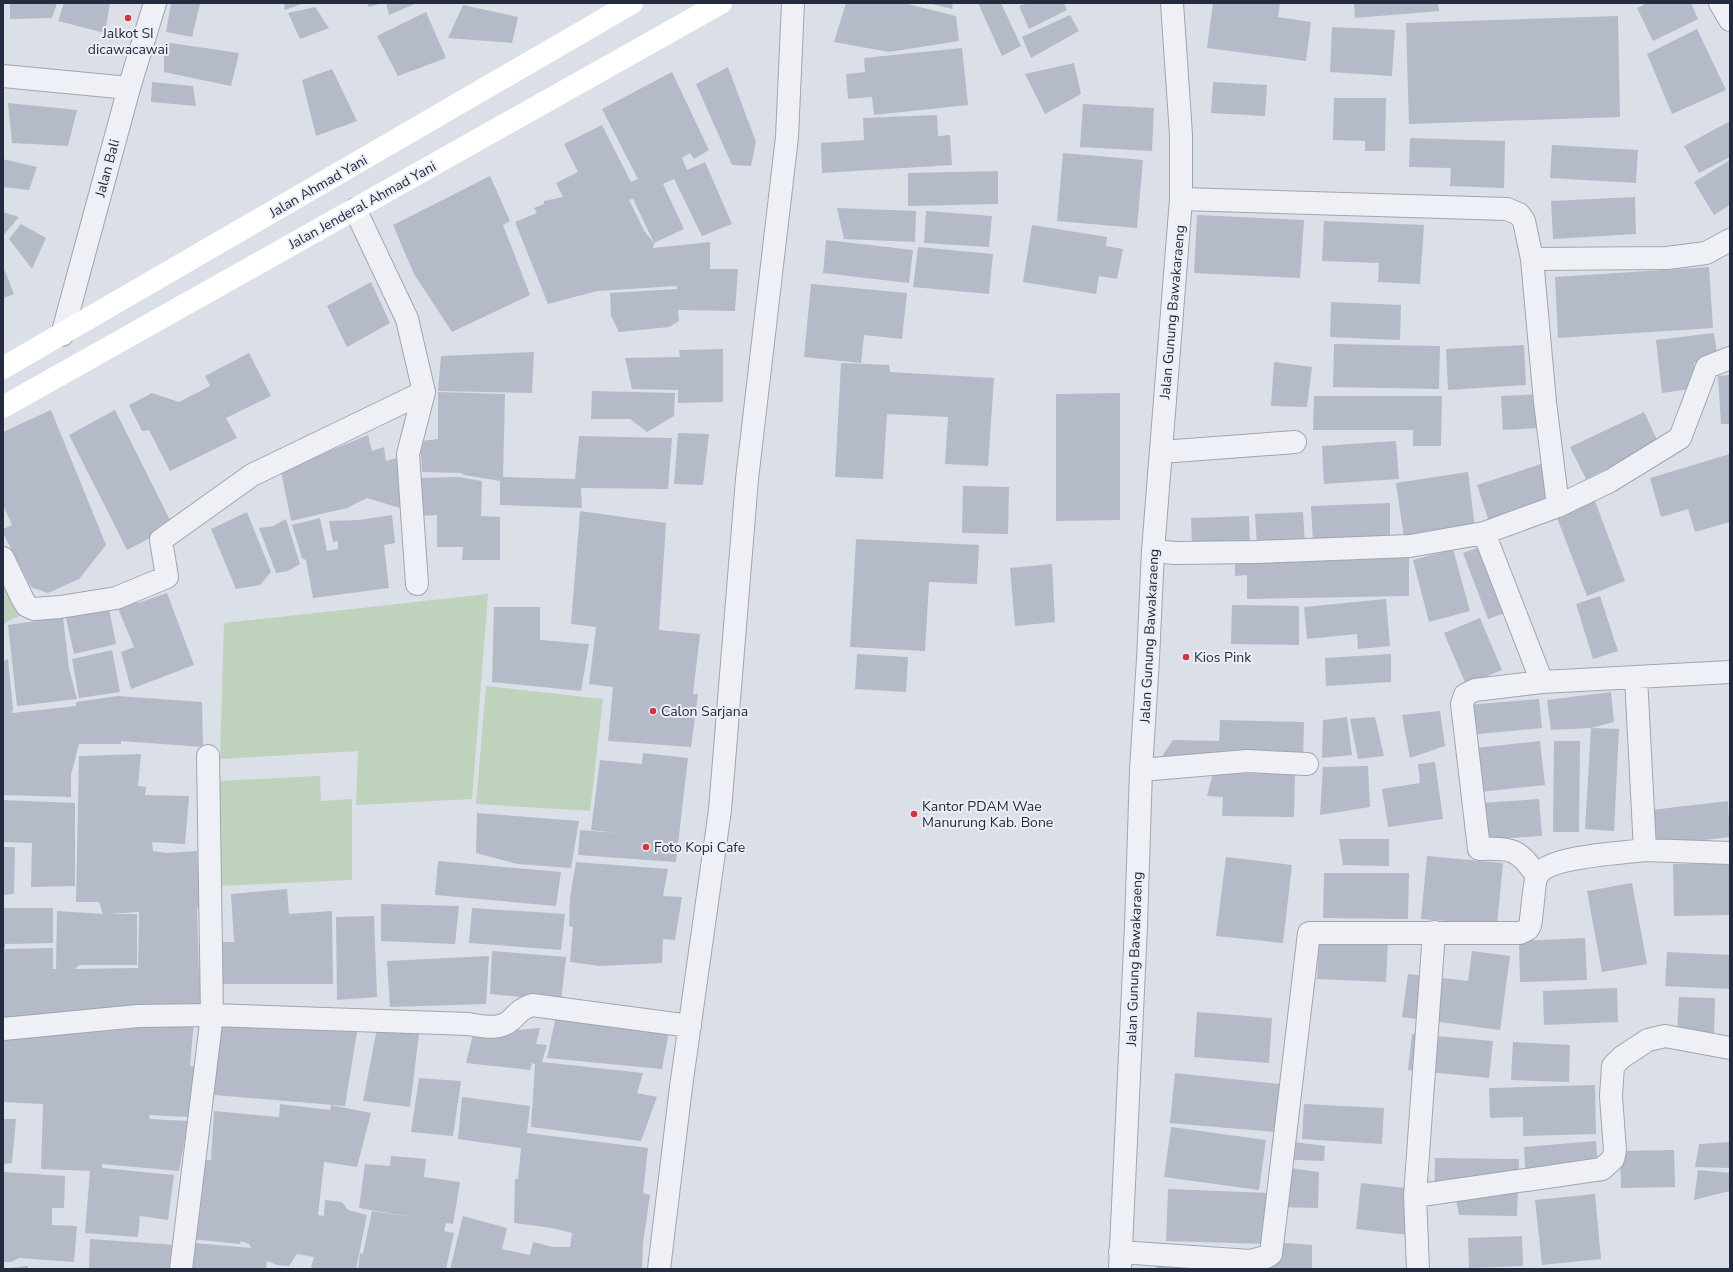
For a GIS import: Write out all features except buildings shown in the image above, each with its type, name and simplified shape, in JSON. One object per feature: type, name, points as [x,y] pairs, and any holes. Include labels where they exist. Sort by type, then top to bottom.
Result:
[{"type":"main road","name":"Jalan Ahmad Yani","points":[[3,368],[632,3]]},
{"type":"main road","name":"Jalan Jenderal Ahmad Yani","points":[[3,407],[721,3]]},
{"type":"street","name":"Jalan Bali","points":[[62,335],[128,88],[155,3]]},
{"type":"street","points":[[659,1269],[690,1026],[720,810],[747,479],[787,137],[793,3]]},
{"type":"street","name":"Jalan Gunung Bawakaraeng","points":[[1120,1260],[1136,926],[1141,770],[1153,551],[1181,199],[1181,135],[1172,3]]},
{"type":"street","points":[[1720,3],[1730,20]]},
{"type":"street","points":[[3,76],[128,88]]},
{"type":"street","points":[[1181,199],[1507,209],[1519,214],[1524,221],[1532,259],[1545,402],[1558,506]]},
{"type":"street","points":[[355,209],[407,319],[424,392],[408,454],[417,584]]},
{"type":"street","points":[[1532,259],[1667,258],[1706,253],[1730,240]]},
{"type":"street","points":[[1153,551],[1256,552],[1410,546],[1484,533],[1558,506],[1610,481],[1680,438],[1707,367],[1730,358]]},
{"type":"street","points":[[3,558],[23,600],[27,606],[34,609],[60,607],[116,598],[168,577],[161,540],[252,475],[424,392]]},
{"type":"street","points":[[1160,452],[1295,442]]},
{"type":"street","points":[[1484,533],[1542,682]]},
{"type":"street","points":[[1537,876],[1528,863],[1514,851],[1497,848],[1479,849],[1462,704],[1465,695],[1470,692],[1542,682],[1730,672]]},
{"type":"street","points":[[1636,676],[1645,850]]},
{"type":"street","points":[[181,1269],[212,1015],[208,756]]},
{"type":"street","points":[[1141,770],[1247,761],[1307,764]]},
{"type":"street","points":[[1120,1260],[1250,1261],[1261,1259],[1271,1254],[1309,933],[1434,932],[1516,934],[1528,929],[1530,925],[1537,876],[1545,868],[1566,860],[1645,850],[1730,853]]},
{"type":"street","points":[[1418,1269],[1415,1196],[1434,932]]},
{"type":"street","points":[[3,1029],[138,1016],[212,1015],[468,1024],[496,1028],[510,1022],[524,1007],[532,1005],[690,1026]]},
{"type":"street","points":[[1415,1196],[1602,1169],[1613,1159],[1615,1151],[1612,1096],[1613,1066],[1622,1057],[1648,1040],[1666,1036],[1730,1048]]},
{"type":"green space","points":[[3,579],[21,615],[3,624]]},
{"type":"green space","points":[[488,594],[472,799],[356,805],[358,751],[220,759],[224,623]]},
{"type":"green space","points":[[486,686],[603,699],[590,811],[476,804]]},
{"type":"green space","points":[[320,776],[321,801],[352,799],[352,880],[218,886],[216,781]]},
{"type":"place","name":"Jalkot SI dicawacawai","points":[[128,18]]},
{"type":"place","name":"Kios Pink","points":[[1186,657]]},
{"type":"place","name":"Calon Sarjana","points":[[653,711]]},
{"type":"place","name":"Kantor PDAM Wae Manurung Kab. Bone","points":[[914,814]]},
{"type":"place","name":"Foto Kopi Cafe","points":[[646,847]]}]
